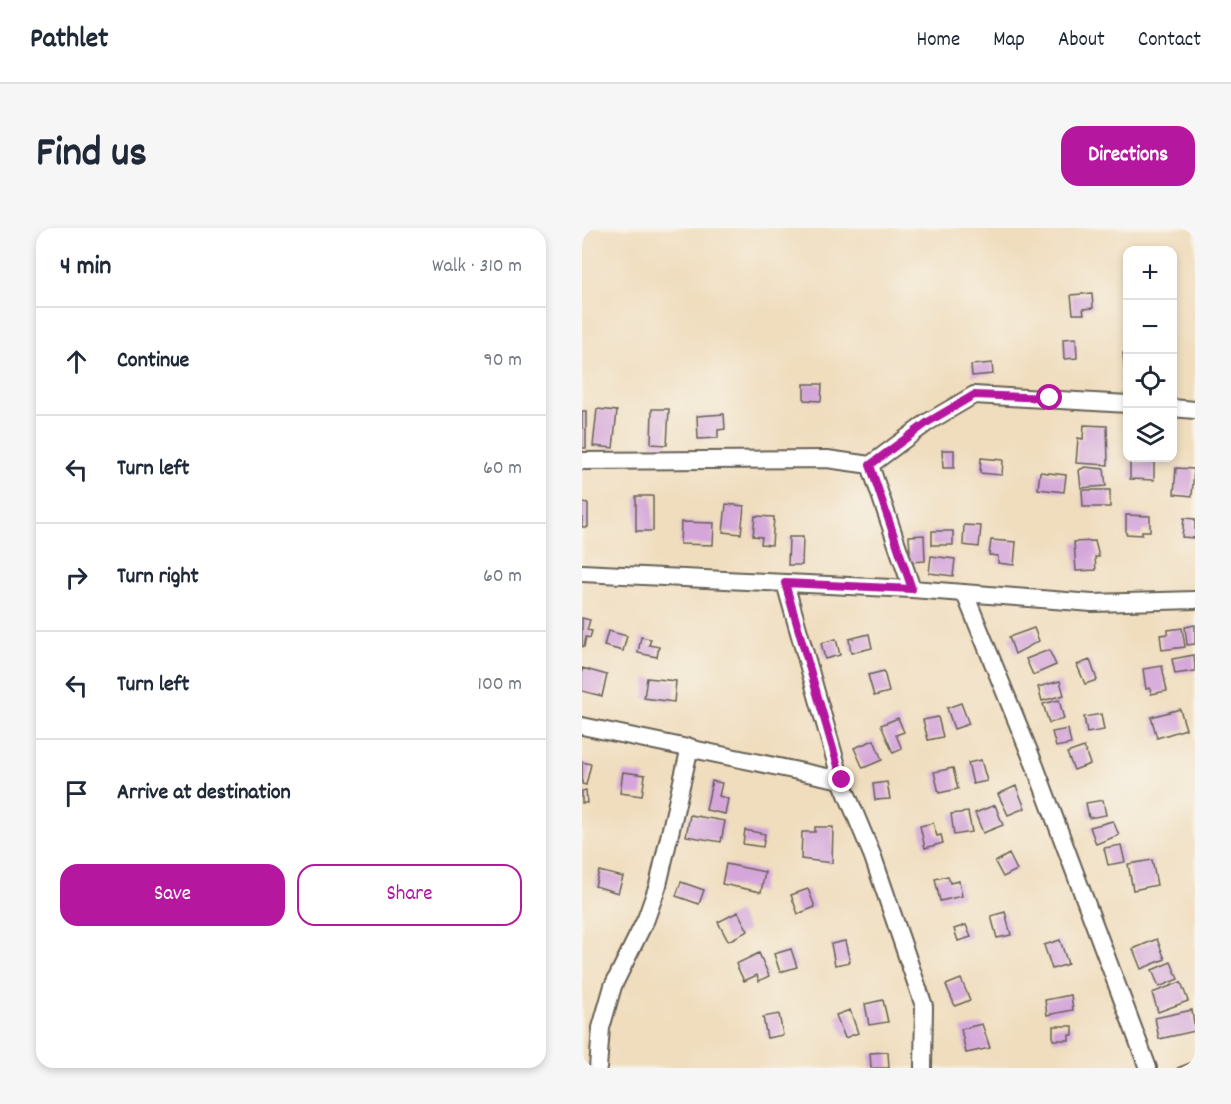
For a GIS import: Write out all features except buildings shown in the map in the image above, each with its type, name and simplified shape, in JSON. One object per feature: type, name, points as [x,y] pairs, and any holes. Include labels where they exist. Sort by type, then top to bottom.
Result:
[{"type":"street","points":[[582,461],[827,459],[870,465],[928,422],[974,395],[1123,404]]},
{"type":"street","points":[[1177,408],[1195,410]]},
{"type":"street","points":[[870,465],[912,589]]},
{"type":"street","points":[[582,573],[912,589],[1101,603],[1195,600]]},
{"type":"street","points":[[785,583],[842,780],[873,857],[924,1006],[923,1068]]},
{"type":"street","points":[[965,594],[1035,766],[1145,1065]]},
{"type":"street","points":[[582,726],[842,780]]},
{"type":"street","points":[[598,1068],[601,1028],[613,986],[646,919],[658,885],[690,747]]},
{"type":"route","points":[[842,780],[785,583],[912,589],[883,497],[870,465],[928,422],[974,395],[1050,398]]}]
